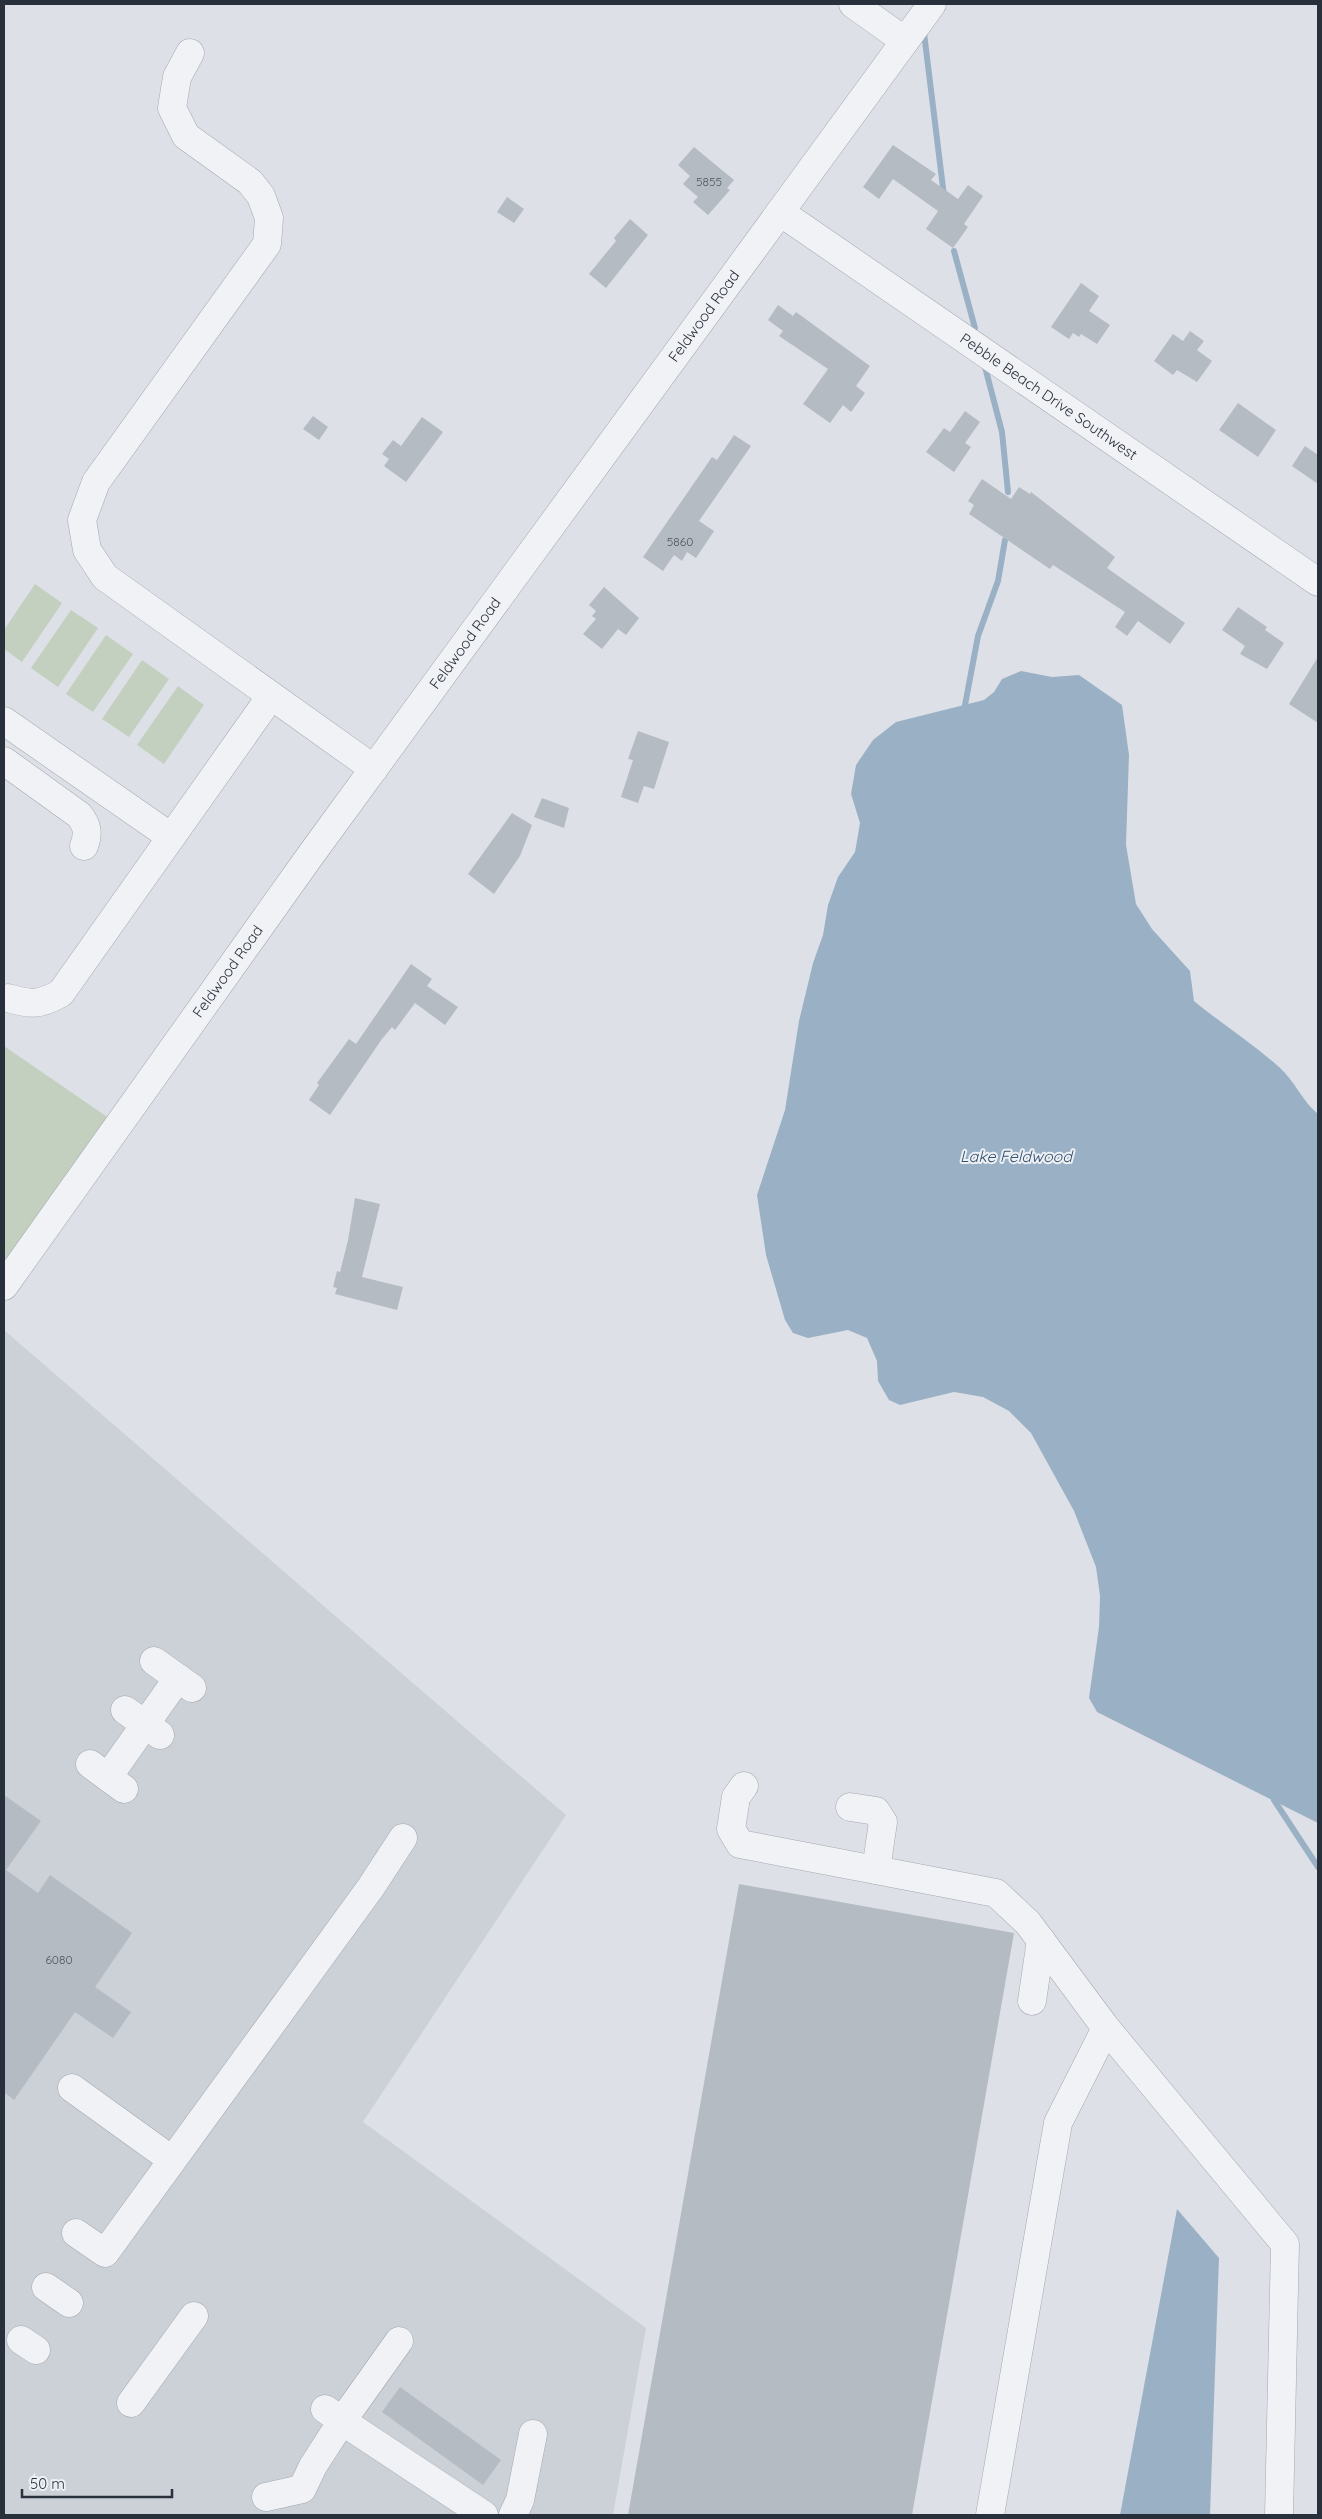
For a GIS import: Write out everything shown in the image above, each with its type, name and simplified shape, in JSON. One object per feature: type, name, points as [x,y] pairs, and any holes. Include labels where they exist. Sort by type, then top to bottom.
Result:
[{"type":"street","points":[[853,4],[905,41]]},
{"type":"street","name":"Feldwood Road","points":[[4,1286],[374,769],[932,4]]},
{"type":"street","points":[[190,53],[177,77],[172,108],[186,136],[250,182],[261,196],[269,218],[267,244],[96,482],[82,520],[87,550],[105,577],[374,769]]},
{"type":"street","name":"Pebble Beach Drive Southwest","points":[[780,212],[1318,582]]},
{"type":"street","points":[[8,998],[28,1004],[46,1001],[61,993],[271,696]]},
{"type":"street","points":[[4,721],[171,838]]},
{"type":"street","points":[[4,761],[79,814],[86,824],[88,837],[84,846]]},
{"type":"street","points":[[107,1777],[144,1723],[186,1684],[154,1662]]},
{"type":"street","points":[[744,1786],[736,1797],[731,1829],[740,1844],[996,1893],[1028,1923],[1106,2028],[1285,2244],[1279,2515]]},
{"type":"street","points":[[850,1807],[876,1811],[883,1822],[876,1870]]},
{"type":"street","points":[[76,2233],[105,2253],[371,1887],[403,1838]]},
{"type":"street","points":[[1032,2001],[1041,1940]]},
{"type":"street","points":[[990,2515],[1058,2123],[1106,2028]]},
{"type":"street","points":[[72,2088],[172,2160]]},
{"type":"street","points":[[46,2287],[69,2303]]},
{"type":"street","points":[[131,2403],[194,2316]]},
{"type":"street","points":[[266,2497],[302,2489],[333,2415],[399,2341]]},
{"type":"street","points":[[333,2415],[484,2515]]},
{"type":"street","points":[[513,2515],[520,2500],[534,2434]]},
{"type":"shaded area","points":[[4,1330],[566,1815],[363,2122],[646,2328],[613,2515],[4,2515]]},
{"type":"green space","points":[[35,584],[62,603],[22,662],[4,649],[4,630]]},
{"type":"green space","points":[[71,610],[98,628],[58,687],[31,668]]},
{"type":"green space","points":[[106,635],[133,654],[93,712],[66,694]]},
{"type":"green space","points":[[142,660],[169,679],[129,737],[102,719]]},
{"type":"green space","points":[[178,686],[204,705],[164,764],[137,745]]},
{"type":"green space","points":[[4,1046],[119,1125],[4,1291]]},
{"type":"water","name":"Lake Feldwood","points":[[1021,671],[1052,677],[1079,675],[1122,705],[1129,755],[1126,845],[1136,904],[1152,929],[1190,971],[1194,1001],[1279,1067],[1318,1114],[1318,1823],[1097,1712],[1089,1698],[1099,1627],[1100,1596],[1096,1567],[1074,1511],[1031,1433],[1009,1411],[983,1397],[954,1392],[900,1405],[889,1400],[878,1381],[877,1361],[867,1338],[848,1330],[808,1338],[793,1333],[785,1320],[766,1255],[757,1195],[785,1110],[799,1021],[813,963],[823,935],[828,905],[838,877],[855,852],[860,823],[851,794],[856,765],[873,740],[896,722],[984,700],[994,692],[1002,679]]},
{"type":"water","points":[[1177,2209],[1219,2258],[1210,2515],[1120,2515]]},
{"type":"building","points":[[893,145],[936,174],[931,180],[958,199],[968,185],[983,196],[964,224],[968,227],[953,248],[926,229],[938,211],[893,179],[879,199],[863,187]]},
{"type":"building","points":[[694,147],[734,180],[727,188],[730,190],[708,215],[693,202],[698,197],[683,184],[690,176],[678,165]]},
{"type":"building","points":[[507,197],[524,209],[514,223],[497,212]]},
{"type":"building","points":[[630,219],[648,235],[606,288],[589,274],[616,241],[614,238]]},
{"type":"building","points":[[1081,283],[1099,296],[1089,311],[1110,325],[1097,344],[1081,334],[1079,337],[1073,333],[1069,339],[1051,327]]},
{"type":"building","points":[[778,305],[793,316],[796,312],[870,366],[856,386],[865,393],[851,412],[843,405],[830,423],[803,404],[828,369],[779,336],[783,331],[768,320]]},
{"type":"building","points":[[1190,331],[1204,341],[1197,350],[1212,361],[1197,382],[1177,370],[1173,375],[1154,361],[1173,334],[1183,341]]},
{"type":"building","points":[[1238,403],[1276,430],[1258,457],[1219,430]]},
{"type":"building","points":[[965,411],[980,422],[965,443],[971,447],[954,472],[926,452],[944,428],[950,432]]},
{"type":"building","points":[[313,416],[328,427],[319,440],[303,429]]},
{"type":"building","points":[[422,417],[443,432],[406,482],[384,466],[389,459],[382,454],[393,440],[401,446]]},
{"type":"building","points":[[734,435],[751,446],[699,521],[714,531],[696,558],[687,552],[682,561],[674,555],[663,571],[643,557],[712,457],[717,460]]},
{"type":"building","points":[[1305,446],[1318,455],[1318,484],[1292,466]]},
{"type":"building","points":[[982,479],[1011,499],[1019,487],[1030,494],[1031,492],[1115,557],[1107,568],[1185,623],[1170,644],[1138,621],[1127,636],[1115,627],[1125,612],[1053,565],[1050,569],[969,514],[974,505],[968,501]]},
{"type":"building","points":[[604,587],[639,618],[626,635],[618,629],[602,649],[583,634],[596,619],[592,616],[596,611],[589,605]]},
{"type":"building","points":[[1238,607],[1267,627],[1265,630],[1284,643],[1267,669],[1240,654],[1245,646],[1222,630]]},
{"type":"building","points":[[1318,657],[1318,723],[1289,704]]},
{"type":"building","points":[[638,731],[669,742],[654,789],[644,786],[638,803],[621,797],[633,760],[628,759]]},
{"type":"building","points":[[542,798],[569,808],[564,828],[534,817]]},
{"type":"building","points":[[512,813],[532,825],[520,856],[494,894],[468,874]]},
{"type":"building","points":[[411,964],[432,979],[427,986],[458,1007],[445,1025],[415,1003],[395,1030],[392,1027],[382,1039],[330,1115],[309,1100],[319,1085],[317,1083],[349,1039],[356,1044]]},
{"type":"building","points":[[355,1198],[380,1204],[362,1277],[403,1287],[397,1310],[335,1294],[337,1288],[333,1287],[337,1271],[340,1272],[348,1240]]},
{"type":"building","points":[[4,1795],[41,1821],[6,1870],[38,1893],[50,1875],[132,1933],[95,1987],[131,2012],[113,2038],[75,2012],[14,2100],[4,2092]]},
{"type":"building","points":[[739,1884],[1014,1933],[912,2515],[628,2515]]},
{"type":"building","points":[[400,2387],[501,2460],[483,2485],[382,2412]]},
{"type":"waterway","points":[[924,33],[944,196]]},
{"type":"waterway","points":[[954,251],[975,328]]},
{"type":"waterway","points":[[985,367],[1002,432],[1008,492]]},
{"type":"waterway","points":[[965,705],[978,636],[998,581],[1005,540]]},
{"type":"waterway","points":[[1274,1800],[1318,1867]]}]
